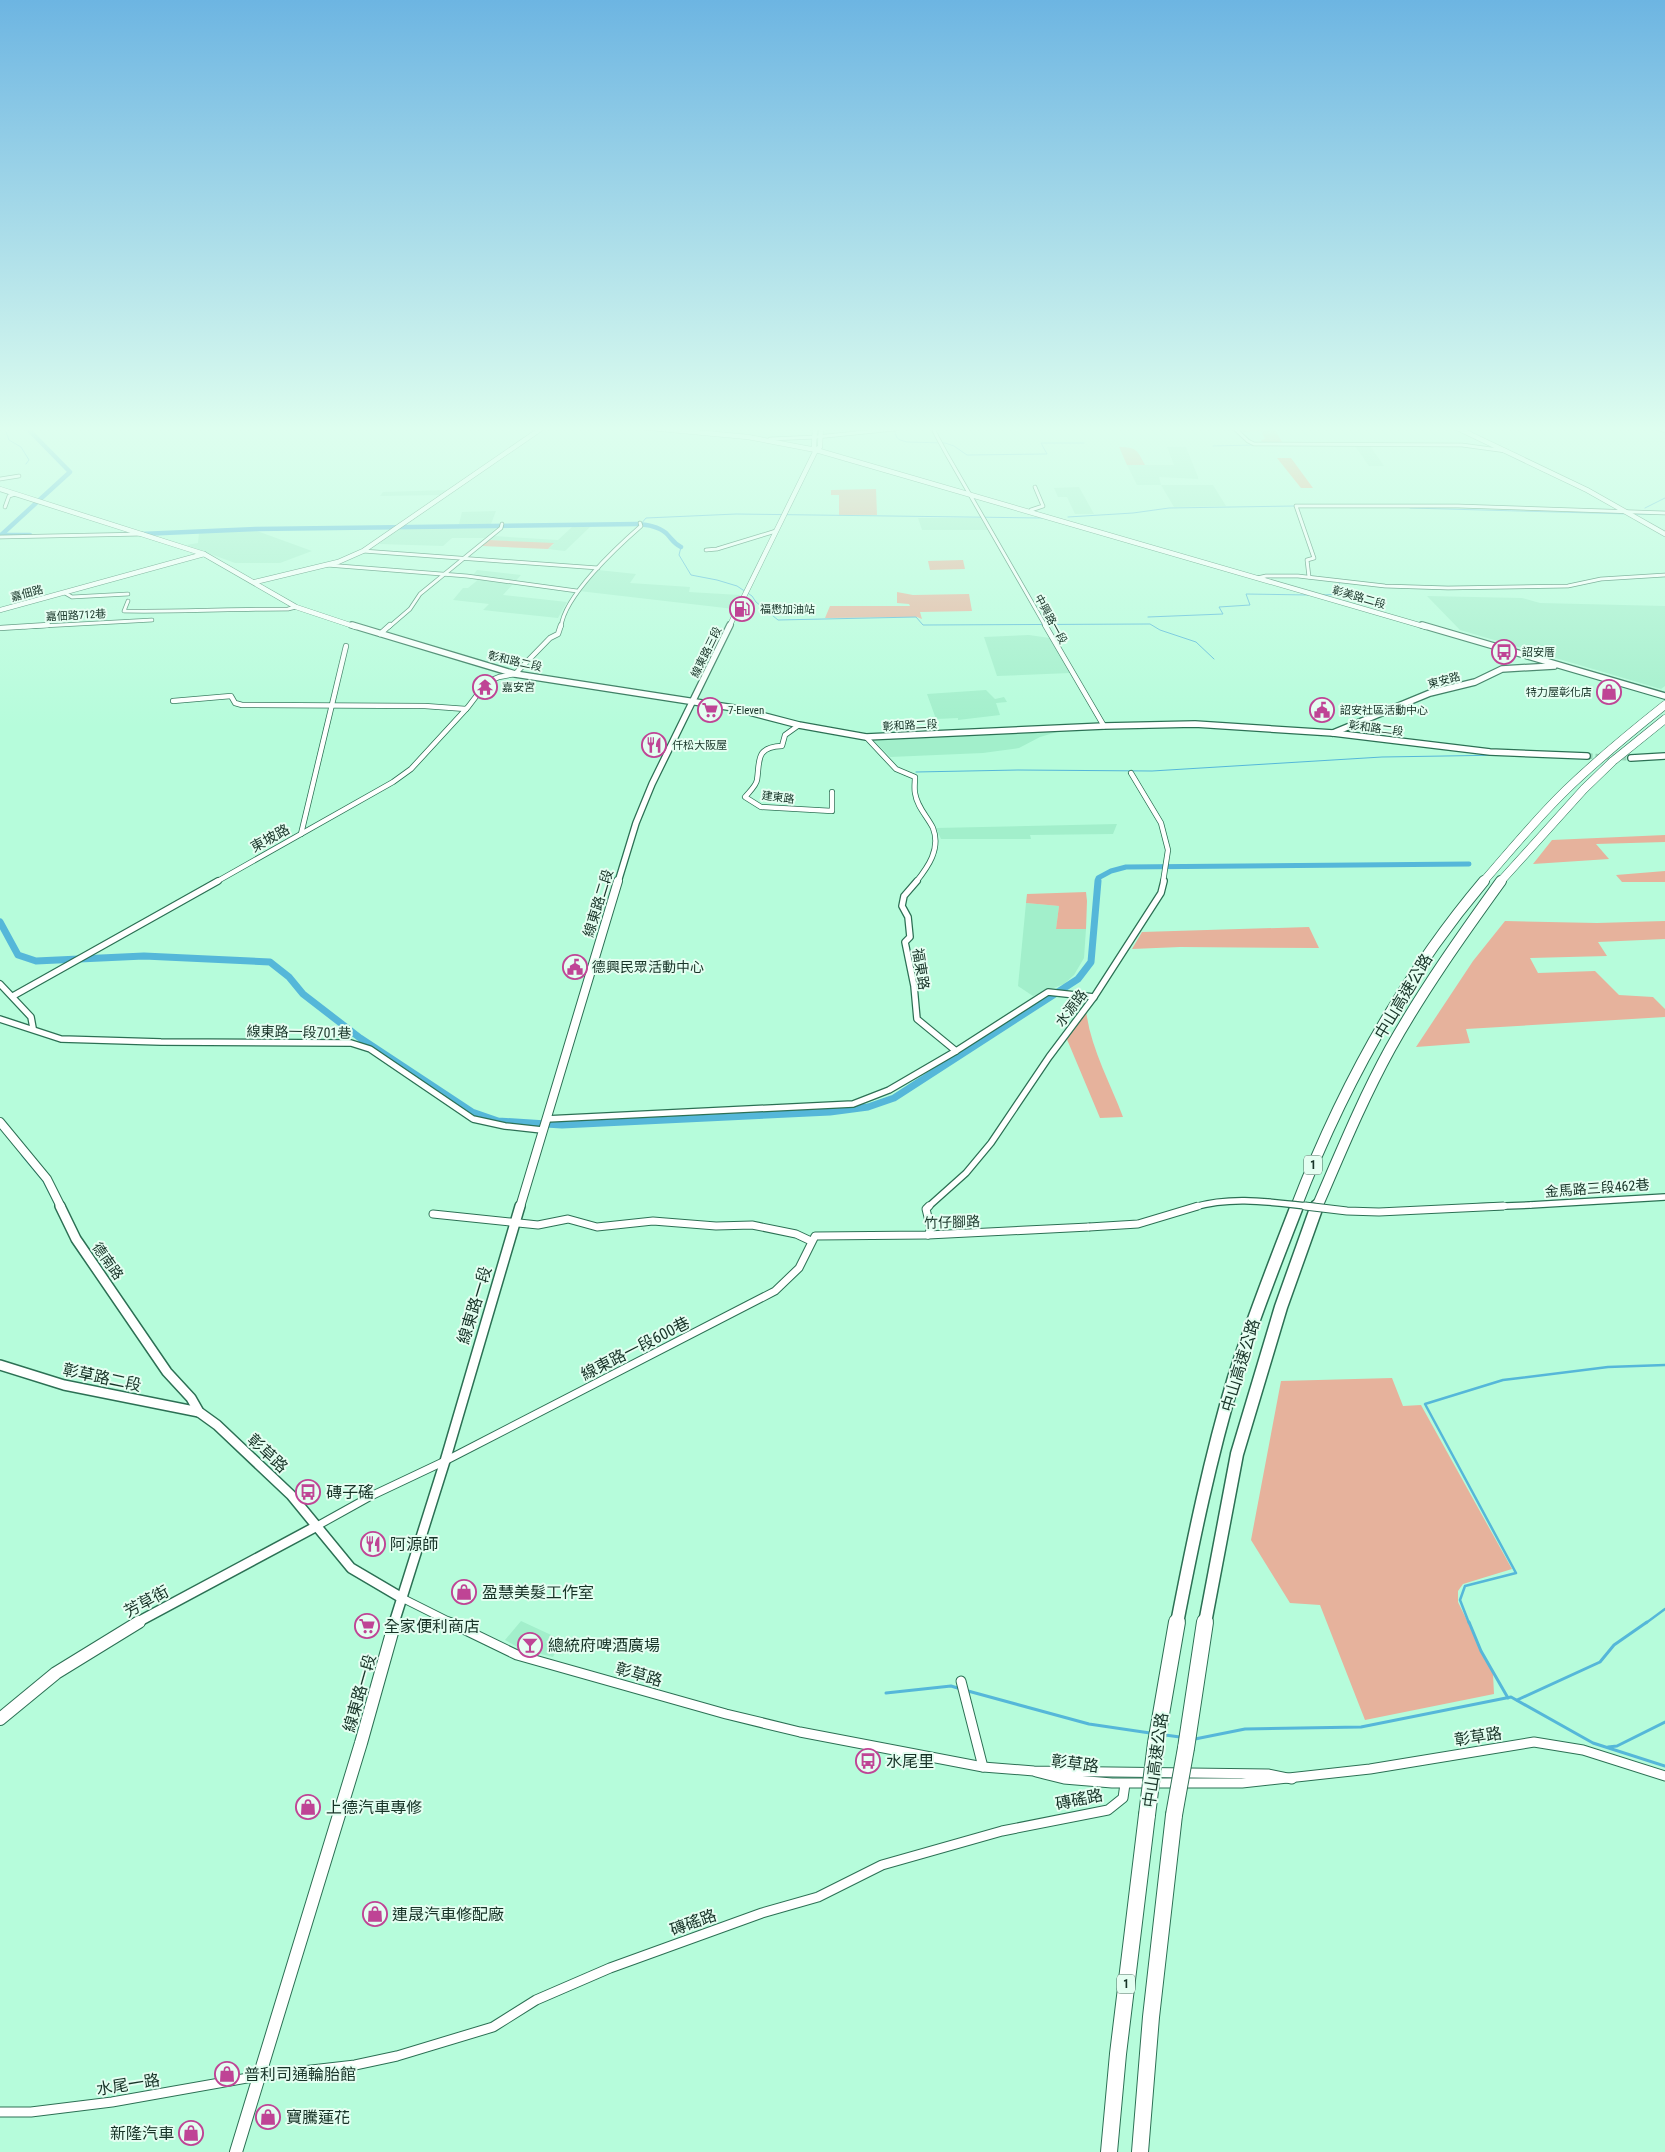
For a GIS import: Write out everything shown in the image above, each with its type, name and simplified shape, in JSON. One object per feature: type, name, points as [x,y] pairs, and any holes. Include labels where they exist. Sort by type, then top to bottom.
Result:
[{"type":"highway","name":"中山高速公路","points":[[1109,2152],[1118,2054],[1147,1816],[1157,1737],[1177,1614],[1213,1457],[1240,1358],[1307,1178],[1336,1114],[1403,992],[1432,949],[1488,874],[1536,818],[1615,743],[1665,704]]},
{"type":"highway","name":"中山高速公路","points":[[1140,2152],[1151,2017],[1174,1815],[1206,1613],[1237,1454],[1281,1307],[1311,1220],[1359,1111],[1390,1049],[1450,951],[1504,876],[1584,789],[1613,761],[1665,719]]},
{"type":"main road","name":"彰和路二段","points":[[117,526],[204,554],[296,607],[515,674],[694,701],[754,712],[799,725],[866,737],[1104,726],[1195,724],[1333,733],[1490,752],[1587,756]]},
{"type":"main road","points":[[255,582],[327,565],[363,551],[399,526]]},
{"type":"main road","name":"線東路三段","points":[[694,701],[778,526]]},
{"type":"main road","name":"彰美路二段","points":[[1085,526],[1665,694]]},
{"type":"main road","points":[[1653,526],[1665,534]]},
{"type":"main road","name":"嘉佃路","points":[[0,610],[204,554]]},
{"type":"main road","name":"東安路","points":[[1333,733],[1430,693],[1475,682],[1502,669],[1562,664]]},
{"type":"main road","name":"線東路二段","points":[[544,1126],[636,823],[652,784],[694,701]]},
{"type":"main road","points":[[1631,758],[1665,756]]},
{"type":"main road","name":"德南路","points":[[0,1122],[47,1179],[76,1238],[168,1372],[191,1398],[199,1412]]},
{"type":"main road","name":"線東路一段","points":[[236,2152],[361,1743],[402,1598],[445,1461],[544,1126]]},
{"type":"main road","name":"彰草路二段","points":[[0,1365],[64,1385],[199,1412]]},
{"type":"main road","name":"彰草路","points":[[199,1412],[291,1495],[351,1568],[402,1598]]},
{"type":"main road","name":"芳草街","points":[[0,1719],[56,1673],[113,1636],[317,1526]]},
{"type":"street","points":[[380,634],[410,609],[420,594],[442,574],[466,557],[502,526]]},
{"type":"street","points":[[515,674],[540,651],[550,638],[558,634],[561,628],[562,616],[577,591],[639,526]]},
{"type":"street","name":"中興路一段","points":[[988,526],[1104,726]]},
{"type":"street","points":[[1303,526],[1314,558],[1307,560],[1309,577]]},
{"type":"street","points":[[706,550],[717,549],[776,530]]},
{"type":"street","points":[[1,537],[141,534]]},
{"type":"street","points":[[363,551],[598,568]]},
{"type":"street","points":[[327,565],[442,574],[577,591]]},
{"type":"street","points":[[1258,577],[1309,577],[1405,588],[1475,589],[1510,586],[1554,587],[1601,579],[1665,576]]},
{"type":"street","points":[[65,593],[72,597],[128,594]]},
{"type":"street","points":[[128,601],[124,611],[185,612],[208,609],[288,609],[296,607]]},
{"type":"street","name":"嘉佃路712巷","points":[[0,628],[152,620]]},
{"type":"street","points":[[301,834],[346,646]]},
{"type":"street","name":"東坡路","points":[[14,996],[394,782],[411,769],[466,709],[487,682],[499,677],[515,674]]},
{"type":"street","points":[[173,701],[231,696],[235,703],[242,705],[426,706],[466,709]]},
{"type":"street","name":"建東路","points":[[799,725],[785,735],[782,746],[768,746],[762,751],[757,772],[757,782],[745,797],[761,807],[832,811],[832,792]]},
{"type":"street","name":"福東路","points":[[866,737],[896,769],[911,773],[915,777],[915,794],[920,809],[933,829],[935,848],[929,866],[904,896],[902,906],[908,917],[910,937],[906,942],[914,986],[917,1019],[956,1051]]},
{"type":"street","name":"水源路","points":[[928,1236],[930,1230],[926,1209],[966,1173],[991,1143],[1049,1057],[1094,997],[1161,893],[1168,865],[1168,850],[1161,823],[1132,773]]},
{"type":"street","points":[[0,984],[14,996],[31,1016],[33,1028]]},
{"type":"street","name":"線東路一段701巷","points":[[0,1018],[61,1039],[351,1044],[370,1050],[473,1119],[504,1126],[544,1126],[853,1104],[890,1090],[956,1051],[1048,992],[1094,997]]},
{"type":"street","name":"金馬路三段462巷","points":[[1089,1227],[1138,1224],[1223,1201],[1251,1200],[1347,1211],[1379,1212],[1665,1196]]},
{"type":"street","points":[[433,1214],[538,1225],[568,1218],[597,1227],[653,1221],[716,1226],[752,1225],[813,1239]]},
{"type":"street","name":"竹仔腳路","points":[[813,1239],[928,1236],[1089,1227]]},
{"type":"street","name":"線東路一段600巷","points":[[317,1526],[371,1496],[445,1461],[775,1291],[792,1279],[805,1260],[813,1239]]},
{"type":"street","name":"彰草路","points":[[402,1598],[480,1638],[517,1655],[533,1660],[726,1714],[800,1732],[983,1767],[1124,1784],[1206,1784],[1292,1779],[1534,1742],[1567,1747],[1665,1776]]},
{"type":"street","points":[[962,1682],[983,1767]]},
{"type":"street","name":"彰草路","points":[[1034,1772],[1052,1770],[1126,1773],[1268,1774],[1292,1779]]},
{"type":"street","name":"磚磘路","points":[[259,2076],[321,2071],[355,2065],[397,2056],[493,2027],[536,2000],[610,1968],[762,1913],[818,1897],[882,1865],[1002,1831],[1108,1810],[1123,1798],[1124,1784]]},
{"type":"street","name":"水尾一路","points":[[0,2112],[31,2112],[112,2102],[259,2076]]},
{"type":"shaded area","points":[[921,526],[986,526],[988,530],[922,530]]},
{"type":"shaded area","points":[[572,527],[590,527],[565,551],[548,549],[554,544],[489,540],[494,536],[558,540]]},
{"type":"shaded area","points":[[496,528],[485,538],[452,538],[443,546],[379,544],[399,529]]},
{"type":"shaded area","points":[[257,531],[312,551],[280,563],[235,563],[186,545],[198,543],[199,533]]},
{"type":"shaded area","points":[[489,540],[554,543],[548,549],[482,546]]},
{"type":"shaded area","points":[[963,560],[965,569],[930,570],[928,561]]},
{"type":"shaded area","points":[[477,570],[521,575],[503,595],[567,602],[558,618],[483,610],[489,604],[453,600],[463,588],[468,588],[479,579],[471,578]]},
{"type":"shaded area","points":[[598,570],[636,574],[630,583],[690,587],[689,592],[740,595],[734,609],[579,591]]},
{"type":"shaded area","points":[[897,592],[913,595],[969,594],[972,611],[920,612],[922,619],[917,617],[825,618],[830,606],[910,606],[909,604],[897,603]]},
{"type":"shaded area","points":[[1427,596],[1522,598],[1540,603],[1665,606],[1665,686],[1661,689],[1460,630]]},
{"type":"shaded area","points":[[1029,635],[1050,638],[1070,673],[997,676],[984,637]]},
{"type":"shaded area","points":[[986,690],[995,699],[1004,697],[1007,702],[996,703],[1000,715],[958,720],[958,718],[936,719],[927,694]]},
{"type":"shaded area","points":[[1064,730],[1040,737],[1019,748],[983,753],[890,757],[871,738]]},
{"type":"shaded area","points":[[1117,824],[1113,834],[1030,835],[1031,839],[941,839],[936,828]]},
{"type":"shaded area","points":[[1665,835],[1665,842],[1596,844],[1609,859],[1533,864],[1552,840]]},
{"type":"shaded area","points":[[1665,871],[1665,882],[1622,882],[1616,875]]},
{"type":"shaded area","points":[[1086,892],[1086,929],[1056,929],[1059,906],[1026,903],[1027,894]]},
{"type":"shaded area","points":[[1026,903],[1059,906],[1056,929],[1086,929],[1084,958],[1074,975],[1064,984],[1033,996],[1018,986]]},
{"type":"shaded area","points":[[1505,921],[1597,923],[1665,921],[1665,939],[1598,942],[1607,956],[1530,958],[1538,973],[1595,971],[1619,995],[1653,997],[1665,1009],[1665,1017],[1466,1029],[1470,1043],[1416,1047],[1473,961]]},
{"type":"shaded area","points":[[1309,927],[1319,948],[1180,947],[1132,949],[1142,932]]},
{"type":"shaded area","points":[[1086,1010],[1096,1051],[1123,1117],[1100,1118],[1066,1037]]},
{"type":"shaded area","points":[[1392,1378],[1403,1406],[1421,1405],[1512,1569],[1463,1584],[1458,1591],[1458,1602],[1493,1674],[1494,1694],[1365,1720],[1320,1605],[1290,1603],[1251,1540],[1281,1381]]},
{"type":"shaded area","points":[[521,1621],[562,1640],[553,1657],[521,1649],[505,1640]]},
{"type":"waterway","points":[[1,535],[10,526]]},
{"type":"waterway","points":[[141,534],[256,529],[452,526]]},
{"type":"waterway","points":[[652,526],[666,533],[681,547]]},
{"type":"waterway","points":[[1,535],[30,535]]},
{"type":"waterway","points":[[681,547],[679,555],[691,575],[737,586],[752,596],[756,602],[778,620],[916,617],[923,625],[1150,624],[1160,630],[1196,642],[1214,659]]},
{"type":"waterway","points":[[1323,595],[1342,594],[1339,583]]},
{"type":"waterway","points":[[1148,617],[1223,614],[1219,607],[1250,605],[1246,594],[1308,595]]},
{"type":"waterway","points":[[916,772],[1018,770],[1152,771],[1382,757],[1508,755]]},
{"type":"waterway","points":[[1098,881],[1098,878],[1111,871],[1126,867],[1469,864]]},
{"type":"waterway","points":[[0,922],[18,955],[36,961],[144,956],[270,962],[289,977],[303,994],[360,1038],[472,1112],[498,1121],[562,1125],[830,1112],[868,1107],[894,1098],[1078,979],[1091,962],[1098,881]]},
{"type":"waterway","points":[[22,1155],[43,1180],[57,1207]]},
{"type":"waterway","points":[[72,1241],[83,1257]]},
{"type":"waterway","points":[[1469,1623],[1460,1600],[1465,1586],[1516,1573],[1425,1404],[1503,1380],[1608,1367],[1665,1365]]},
{"type":"waterway","points":[[1646,1623],[1665,1609]]},
{"type":"waterway","points":[[1469,1622],[1481,1651],[1508,1698]]},
{"type":"waterway","points":[[1517,1700],[1600,1662],[1614,1645],[1647,1622]]},
{"type":"waterway","points":[[886,1693],[951,1686],[961,1689]]},
{"type":"waterway","points":[[968,1691],[1089,1724],[1150,1733]]},
{"type":"waterway","points":[[1508,1698],[1511,1697],[1593,1743],[1665,1766]]},
{"type":"waterway","points":[[1195,1739],[1245,1729],[1361,1727],[1508,1698]]},
{"type":"waterway","points":[[1608,1747],[1617,1746],[1665,1722]]},
{"type":"waterway","points":[[1165,1735],[1180,1737]]},
{"type":"tunnel","points":[[1587,756],[1631,758]]},
{"type":"place","name":"福懋加油站","points":[[742,609]]},
{"type":"place","name":"詔安厝","points":[[1504,652]]},
{"type":"place","name":"嘉安宮","points":[[485,687]]},
{"type":"place","name":"特力屋彰化店","points":[[1609,692]]},
{"type":"place","name":"7-Eleven","points":[[710,710]]},
{"type":"place","name":"詔安社區活動中心","points":[[1322,710]]},
{"type":"place","name":"仟松大阪屋","points":[[654,745]]},
{"type":"place","name":"德興民眾活動中心","points":[[575,967]]},
{"type":"place","name":"磚子磘","points":[[308,1492]]},
{"type":"place","name":"阿源師","points":[[373,1544]]},
{"type":"place","name":"盈慧美髮工作室","points":[[464,1592]]},
{"type":"place","name":"全家便利商店","points":[[367,1626]]},
{"type":"place","name":"總統府啤酒廣場","points":[[530,1645]]},
{"type":"place","name":"水尾里","points":[[868,1761]]},
{"type":"place","name":"上德汽車專修","points":[[308,1807]]},
{"type":"place","name":"連晟汽車修配廠","points":[[375,1914]]},
{"type":"place","name":"普利司通輪胎館","points":[[227,2074]]},
{"type":"place","name":"寶騰蓮花","points":[[268,2117]]},
{"type":"place","name":"新隆汽車","points":[[191,2133]]}]
